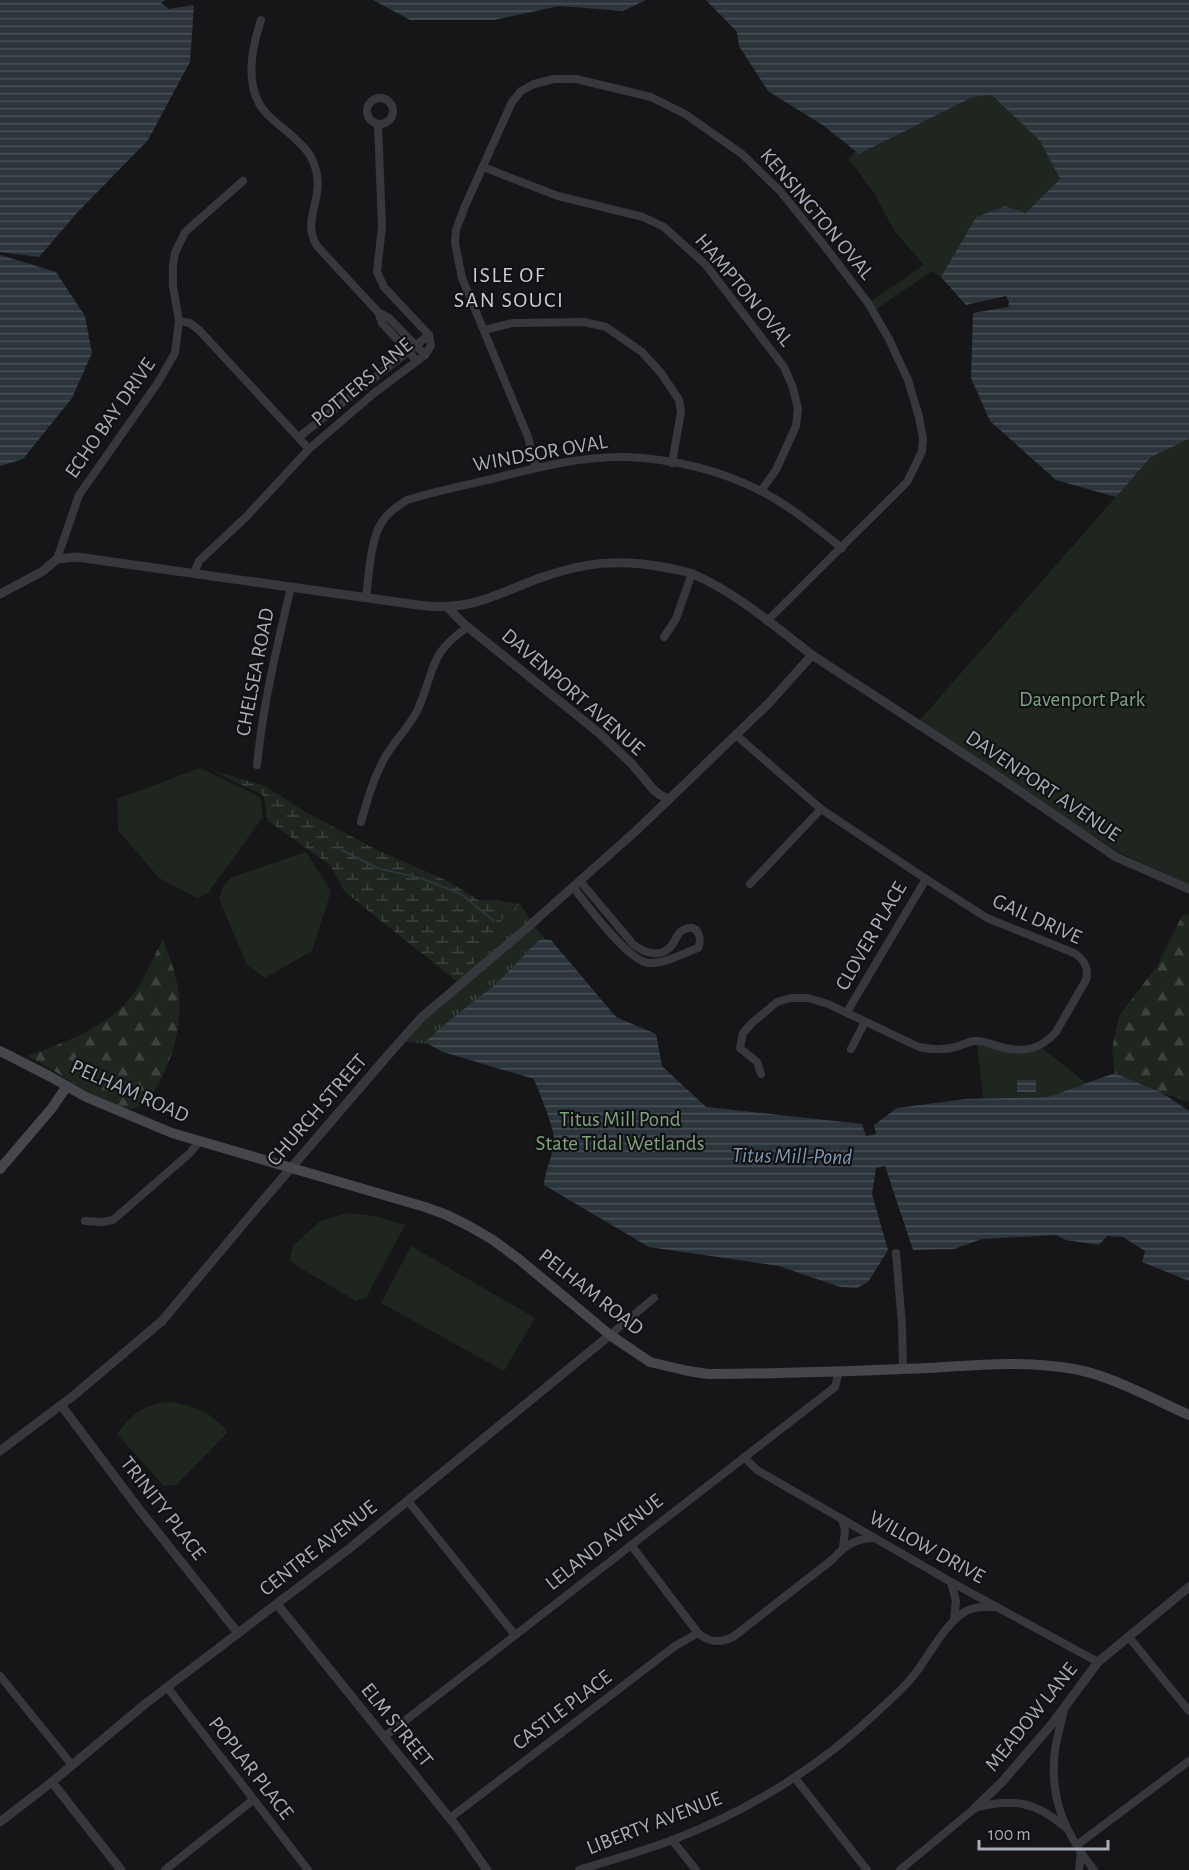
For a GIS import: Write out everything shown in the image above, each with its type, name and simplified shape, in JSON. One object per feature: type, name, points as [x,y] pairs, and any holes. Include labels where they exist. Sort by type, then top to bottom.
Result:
[{"type":"main road","name":"PELHAM ROAD","points":[[0,1051],[86,1097],[199,1142],[425,1208],[469,1226],[520,1260],[610,1335],[650,1362],[708,1374],[1009,1365],[1048,1366],[1076,1369],[1100,1376],[1189,1415]]},
{"type":"main road","points":[[0,1168],[52,1108],[67,1086]]},
{"type":"street","points":[[261,20],[251,61],[254,93],[271,118],[307,149],[312,158],[317,171],[319,188],[310,228],[311,237],[316,246],[378,312],[389,318],[425,355]]},
{"type":"street","name":"KENSINGTON OVAL","points":[[536,468],[528,437],[462,278],[455,243],[456,230],[504,117],[521,91],[534,84],[554,79],[587,81],[651,97],[685,114],[717,135],[762,172],[823,244],[868,303],[889,339],[908,380],[919,417],[922,451],[907,482],[767,621]]},
{"type":"street","points":[[378,124],[382,227],[377,272],[384,287],[429,335]]},
{"type":"street","name":"HAMPTON OVAL","points":[[483,167],[558,196],[643,217],[664,227],[706,265],[765,341],[784,368],[793,388],[798,409],[796,426],[776,470],[761,491]]},
{"type":"street","name":"ECHO BAY DRIVE","points":[[57,559],[79,495],[175,353],[179,321],[173,286],[173,264],[175,253],[185,232],[243,181]]},
{"type":"street","points":[[378,312],[382,323],[417,361]]},
{"type":"street","points":[[179,321],[190,323],[199,330],[309,449]]},
{"type":"street","points":[[484,330],[513,323],[584,322],[606,327],[642,352],[661,373],[679,400],[681,412],[672,463]]},
{"type":"street","name":"POTTERS LANE","points":[[299,437],[429,335]]},
{"type":"street","name":"POTTERS LANE","points":[[194,573],[199,561],[246,516],[309,449],[373,394],[425,355],[430,346],[429,335]]},
{"type":"street","name":"WINDSOR OVAL","points":[[366,597],[376,532],[394,508],[407,500],[536,468],[601,458],[628,457],[672,463],[729,476],[761,491],[805,519],[842,548]]},
{"type":"street","points":[[0,594],[43,570],[57,559],[77,557],[448,608]]},
{"type":"street","name":"DAVENPORT AVENUE","points":[[448,608],[480,602],[562,570],[590,564],[616,562],[646,564],[692,573],[734,596],[812,655],[993,773],[1116,857],[1189,889]]},
{"type":"street","points":[[664,637],[676,620],[692,573]]},
{"type":"street","name":"CHELSEA ROAD","points":[[257,765],[273,661],[291,587]]},
{"type":"street","name":"DAVENPORT AVENUE","points":[[448,608],[468,627],[599,733],[632,764],[653,789],[669,799]]},
{"type":"street","points":[[361,822],[369,793],[383,761],[417,711],[439,652],[468,627]]},
{"type":"street","points":[[669,799],[769,703],[812,655]]},
{"type":"street","name":"GAIL DRIVE","points":[[736,735],[821,809],[987,918],[1074,953],[1082,958],[1088,973],[1056,1032],[1050,1038],[1031,1048],[1017,1050],[984,1041],[972,1041],[954,1047],[932,1050],[919,1047],[847,1012],[808,998],[790,998],[777,1002],[742,1033],[740,1048],[757,1062],[761,1074]]},
{"type":"street","name":"CHURCH STREET","points":[[0,1451],[61,1405],[162,1321],[422,1017],[577,884],[669,799]]},
{"type":"street","points":[[750,884],[821,809]]},
{"type":"street","name":"CLOVER PLACE","points":[[847,1012],[926,879]]},
{"type":"street","points":[[577,884],[642,951],[652,954],[662,952],[672,946],[686,928],[692,927],[698,930],[701,942],[698,948],[683,952],[668,961],[646,963],[623,946],[577,884]]},
{"type":"street","name":"CLOVER PLACE","points":[[851,1049],[865,1022]]},
{"type":"street","points":[[85,1221],[113,1220],[190,1153],[199,1142]]},
{"type":"street","points":[[896,1253],[903,1369]]},
{"type":"street","name":"CENTRE AVENUE","points":[[0,1822],[167,1687],[408,1501],[654,1298]]},
{"type":"street","name":"LELAND AVENUE","points":[[384,1737],[835,1386],[839,1371]]},
{"type":"street","name":"TRINITY PLACE","points":[[61,1405],[139,1509],[238,1633]]},
{"type":"street","name":"WILLOW DRIVE","points":[[744,1457],[757,1470],[874,1538],[1098,1662]]},
{"type":"street","points":[[408,1501],[515,1635]]},
{"type":"street","points":[[842,1519],[845,1530],[843,1548]]},
{"type":"street","points":[[631,1545],[698,1633],[711,1641],[723,1641],[733,1637],[833,1559],[843,1548],[862,1539],[874,1538]]},
{"type":"street","points":[[951,1582],[956,1601],[954,1620]]},
{"type":"street","name":"MEADOW LANE","points":[[900,1870],[975,1809],[1002,1782],[1064,1710],[1098,1662],[1189,1587]]},
{"type":"street","name":"ELM STREET","points":[[277,1604],[450,1818],[487,1870]]},
{"type":"street","name":"LIBERTY AVENUE","points":[[579,1870],[672,1840],[711,1824],[795,1778],[851,1737],[889,1701],[913,1676],[954,1620],[973,1608],[997,1607]]},
{"type":"street","name":"CASTLE PLACE","points":[[450,1818],[675,1646],[698,1633]]},
{"type":"street","points":[[1128,1636],[1189,1711]]},
{"type":"street","points":[[0,1676],[72,1765]]},
{"type":"street","name":"POPLAR PLACE","points":[[167,1687],[308,1870]]},
{"type":"street","points":[[1064,1710],[1055,1747],[1054,1780],[1065,1827],[1094,1870]]},
{"type":"street","points":[[1079,1848],[1189,1761]]},
{"type":"street","points":[[795,1778],[867,1870]]},
{"type":"street","points":[[52,1782],[121,1870]]},
{"type":"street","points":[[165,1870],[253,1800]]},
{"type":"street","points":[[975,1809],[1002,1802],[1025,1804],[1050,1814],[1065,1827]]},
{"type":"street","points":[[672,1840],[696,1870]]},
{"type":"street","points":[[1079,1848],[1079,1870]]},
{"type":"green space","points":[[992,95],[1040,141],[1060,179],[1026,213],[1005,206],[976,217],[941,277],[932,271],[875,310],[870,302],[924,265],[895,232],[874,193],[848,158],[856,151],[859,154],[973,97]]},
{"type":"green space","name":"Davenport Park","points":[[1189,440],[1189,884],[1120,853],[918,722],[1151,457]]},
{"type":"green space","points":[[200,768],[260,797],[263,817],[208,893],[197,898],[159,878],[118,830],[117,799]]},
{"type":"green space","points":[[211,770],[265,786],[304,811],[377,850],[450,882],[478,900],[520,904],[504,916],[461,985],[345,892],[330,865],[268,821],[263,795]]},
{"type":"green space","points":[[306,852],[331,891],[312,951],[265,978],[247,965],[219,899],[223,886],[232,877]]},
{"type":"green space","points":[[520,904],[544,939],[538,941],[497,983],[427,1040],[428,1044],[400,1041],[461,985],[504,916]]},
{"type":"green space","points":[[1189,914],[1189,1102],[1115,1073],[1112,1049],[1119,1016],[1157,966],[1182,916]]},
{"type":"green space","points":[[163,939],[177,983],[179,1024],[168,1064],[154,1092],[145,1103],[133,1109],[123,1108],[92,1094],[27,1056],[88,1031],[115,1013],[137,989]]},
{"type":"green space","points":[[977,1044],[1042,1048],[1086,1083],[1048,1097],[983,1098]]},
{"type":"green space","points":[[346,1213],[376,1216],[405,1225],[366,1298],[356,1301],[289,1261],[293,1246],[319,1222]]},
{"type":"green space","points":[[411,1246],[535,1318],[504,1371],[381,1303]]},
{"type":"green space","points":[[172,1402],[203,1411],[228,1432],[176,1485],[164,1486],[117,1434],[140,1410],[155,1404]]},
{"type":"water","points":[[0,0],[165,0],[161,3],[169,9],[194,5],[190,62],[148,140],[76,214],[39,257],[0,252]]},
{"type":"water","points":[[373,0],[646,0],[623,11],[559,6],[494,20],[410,20]]},
{"type":"water","points":[[706,0],[1189,0],[1189,439],[1151,457],[1116,497],[1056,480],[990,421],[971,378],[973,313],[1008,307],[1009,302],[1006,296],[966,305],[941,277],[976,217],[1005,206],[1026,213],[1060,179],[1040,141],[992,95],[973,97],[859,154],[824,126],[768,91],[739,46],[737,32]]},
{"type":"water","points":[[0,255],[56,272],[85,316],[92,353],[72,398],[23,459],[0,466]]},
{"type":"water","name":"Titus Mill-Pond","points":[[551,940],[616,1017],[656,1034],[662,1066],[706,1107],[862,1124],[866,1136],[876,1134],[874,1125],[897,1108],[966,1099],[1048,1097],[1115,1073],[1162,1093],[1189,1111],[1189,1281],[1142,1262],[1145,1251],[1123,1237],[1107,1236],[1099,1245],[1066,1240],[1056,1235],[982,1239],[954,1249],[913,1250],[885,1166],[876,1168],[872,1194],[888,1250],[868,1282],[857,1288],[840,1287],[779,1266],[649,1247],[544,1185],[554,1139],[549,1118],[534,1079],[443,1052],[428,1044],[427,1040],[497,983],[538,941]]},
{"type":"water","points":[[1017,1080],[1036,1080],[1036,1092],[1017,1092]]},
{"type":"waterway","points":[[342,850],[377,868],[420,878],[461,894],[494,921]]},
{"type":"district","name":"ISLE OF SAN SOUCI","points":[[509,288]]},
{"type":"park label","name":"Titus Mill Pond State Tidal Wetlands","points":[[620,1131]]}]
